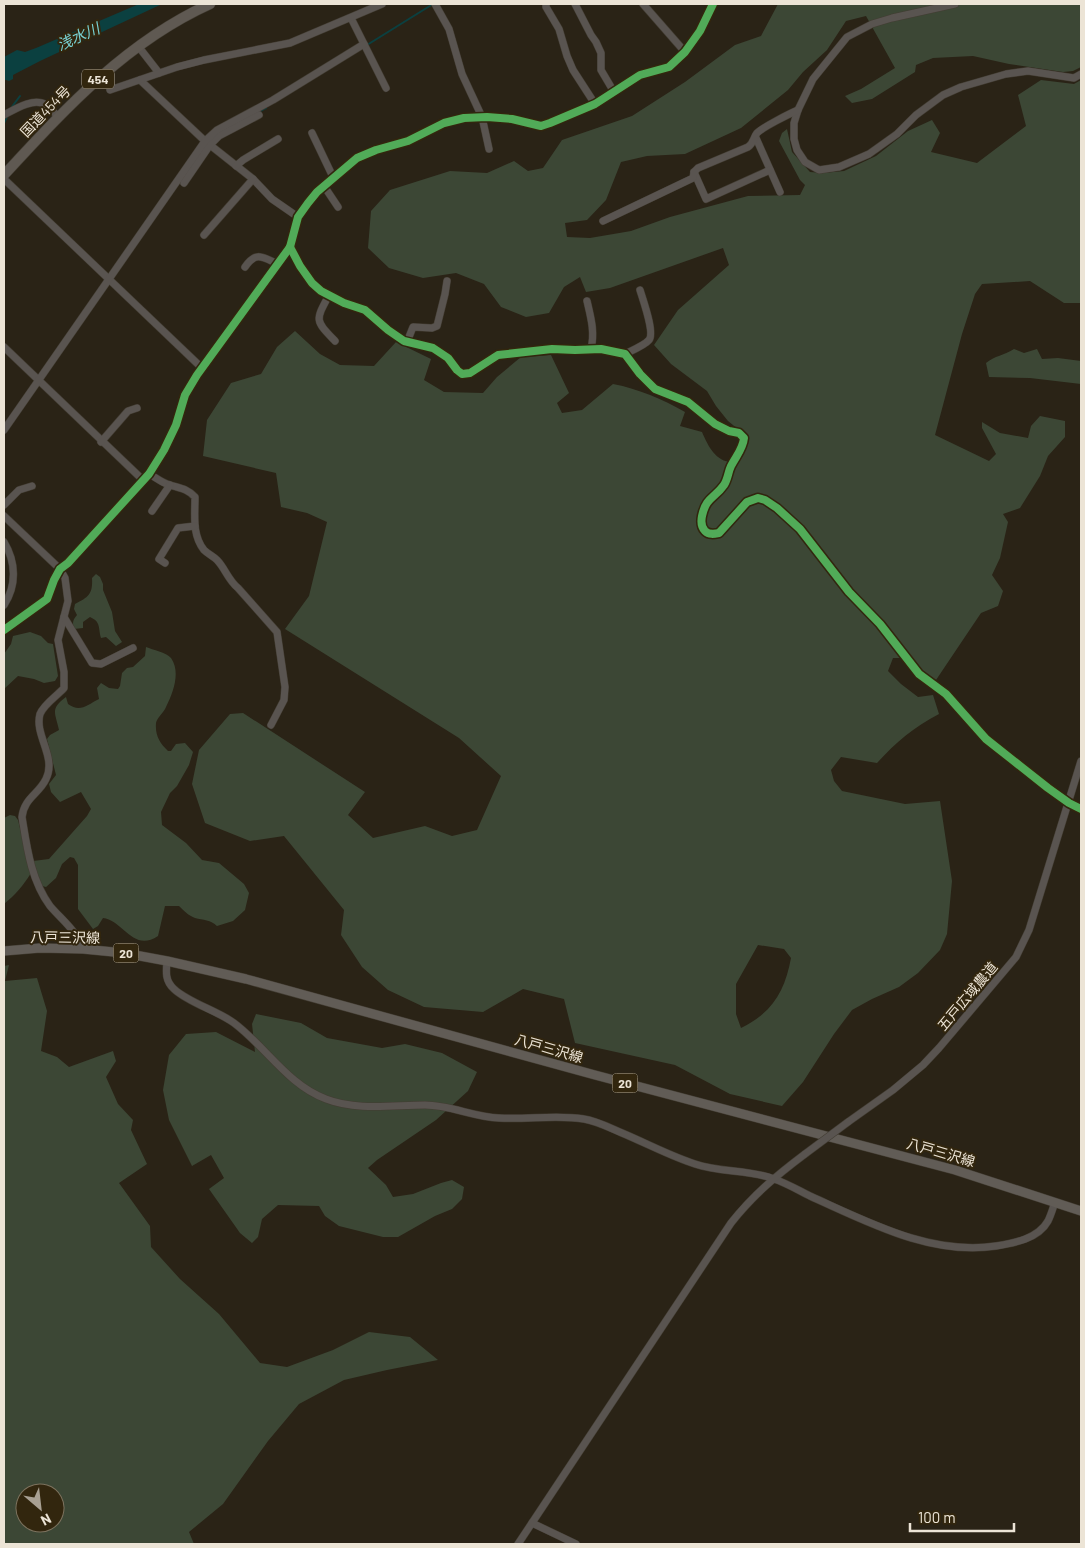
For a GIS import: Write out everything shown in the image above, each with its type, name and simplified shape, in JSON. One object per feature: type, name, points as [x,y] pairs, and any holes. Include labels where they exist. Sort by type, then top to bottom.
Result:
[{"type":"highway","name":"国道454号","points":[[4,175],[58,116],[109,69],[138,46],[210,4]]},
{"type":"main road","name":"八戸三沢線","points":[[4,951],[40,948],[83,949],[124,953],[246,979],[595,1075],[955,1170],[1081,1211]]},
{"type":"street","points":[[110,90],[158,73],[204,60],[290,43],[382,4]]},
{"type":"street","points":[[435,4],[449,30],[462,74],[482,117],[490,149]]},
{"type":"street","points":[[546,4],[546,8],[559,29],[573,70],[595,104]]},
{"type":"street","points":[[574,4],[601,53],[600,70],[614,92]]},
{"type":"street","points":[[644,4],[685,52]]},
{"type":"street","points":[[4,630],[47,599],[60,569],[68,563],[144,481],[164,450],[176,425],[185,395],[202,368],[290,247],[298,217],[308,203],[333,177],[356,158],[408,140],[444,123],[464,118],[482,117],[512,119],[541,126],[595,104],[640,75],[669,67],[685,52],[700,31],[713,4]]},
{"type":"street","points":[[956,4],[872,24],[847,37],[813,79],[798,110],[794,123],[794,139],[797,150],[805,162],[819,170],[839,167],[869,154],[897,134],[916,115],[943,95],[962,87],[1006,74],[1028,71],[1074,78],[1081,74]]},
{"type":"street","points":[[351,18],[386,88]]},
{"type":"street","points":[[4,430],[109,279],[217,130],[257,109],[364,44]]},
{"type":"street","points":[[138,46],[158,73]]},
{"type":"street","points":[[140,80],[207,143],[253,179],[272,199],[298,217]]},
{"type":"street","points":[[4,115],[39,102],[46,105],[58,116]]},
{"type":"street","points":[[603,221],[693,178],[694,172],[698,168],[748,147],[753,143],[758,133],[781,118],[798,110]]},
{"type":"street","points":[[184,184],[207,143],[260,115]]},
{"type":"street","points":[[312,133],[333,177]]},
{"type":"street","points":[[756,138],[780,192]]},
{"type":"street","points":[[236,166],[278,139]]},
{"type":"street","points":[[694,172],[706,198],[770,170]]},
{"type":"street","points":[[4,179],[202,368]]},
{"type":"street","points":[[204,235],[253,179]]},
{"type":"street","points":[[324,186],[338,207]]},
{"type":"street","points":[[290,247],[300,266],[312,283],[321,291],[344,303],[365,310],[388,330],[407,342],[433,348],[448,358],[462,374],[470,373],[498,355],[552,349],[601,349],[625,354],[649,341],[651,336],[651,328],[640,290]]},
{"type":"street","points":[[245,267],[251,258],[256,256],[262,256],[278,264]]},
{"type":"street","points":[[407,342],[413,327],[432,328],[437,326],[447,280]]},
{"type":"street","points":[[329,295],[318,315],[319,325],[335,341]]},
{"type":"street","points":[[587,301],[593,329],[591,349]]},
{"type":"street","points":[[4,347],[144,481]]},
{"type":"street","points":[[625,354],[640,374],[655,388],[688,402],[715,424],[729,431],[739,433],[744,438],[724,486],[706,503],[701,520],[703,529],[706,532],[713,534],[719,532],[746,502],[758,498],[777,508],[800,529],[849,592],[880,624],[919,674],[946,694],[986,739],[1081,809]]},
{"type":"street","points":[[102,442],[128,411],[137,408]]},
{"type":"street","points":[[149,474],[170,485],[183,488],[195,497],[195,531],[198,541],[205,551],[217,560],[230,582],[238,588],[277,632],[284,700],[271,725]]},
{"type":"street","points":[[152,511],[170,485]]},
{"type":"street","points":[[4,505],[20,490],[32,486]]},
{"type":"street","points":[[4,516],[60,569],[65,578],[68,601],[58,640],[64,672],[64,688],[40,714],[39,725],[49,759],[48,772],[46,779],[26,802],[22,810],[22,817],[34,875],[39,887],[50,905],[80,939],[83,949]]},
{"type":"street","points":[[164,563],[159,559],[178,528],[195,526]]},
{"type":"street","points":[[4,542],[12,559],[14,570],[14,581],[4,605]]},
{"type":"street","points":[[64,617],[92,663],[101,664],[133,648]]},
{"type":"street","name":"五戸広域農道","points":[[518,1544],[731,1223],[746,1204],[773,1178],[893,1090],[923,1065],[1016,957],[1029,930],[1081,761]]},
{"type":"street","points":[[167,961],[166,976],[172,987],[233,1022],[256,1042],[276,1064],[310,1092],[344,1105],[429,1105],[480,1116],[501,1118],[556,1117],[585,1119],[602,1124],[693,1163],[713,1169],[773,1178],[865,1221],[930,1244],[953,1248],[984,1248],[1021,1241],[1034,1234],[1047,1223],[1055,1202]]},
{"type":"street","points":[[532,1522],[576,1544]]},
{"type":"green space","points":[[778,4],[1081,4],[1081,67],[1073,71],[1063,72],[1009,64],[973,56],[933,58],[916,65],[915,72],[872,99],[852,103],[845,96],[861,89],[895,68],[866,16],[846,21],[827,50],[803,72],[788,90],[741,128],[685,154],[647,156],[621,162],[606,200],[587,220],[565,223],[567,237],[590,238],[631,231],[670,217],[748,196],[800,195],[805,185],[800,180],[779,141],[782,133],[787,129],[792,152],[810,172],[844,171],[876,156],[908,131],[932,120],[940,133],[931,152],[977,163],[1026,126],[1018,95],[1041,80],[1074,84],[1081,80],[1081,303],[1064,303],[1030,281],[982,284],[975,294],[962,334],[935,435],[989,461],[996,454],[982,428],[982,422],[1000,433],[1028,438],[1031,426],[1040,416],[1065,421],[1065,437],[1048,456],[1040,476],[1020,508],[1003,514],[1008,522],[1000,558],[992,575],[1003,591],[998,606],[981,613],[936,680],[901,658],[893,658],[888,671],[918,697],[933,695],[939,714],[921,724],[891,748],[877,763],[841,757],[831,770],[834,781],[842,791],[905,804],[940,801],[952,881],[947,934],[940,950],[918,973],[899,987],[852,1010],[803,1082],[782,1106],[730,1094],[675,1065],[575,1043],[564,999],[523,989],[483,1012],[424,1007],[388,990],[362,967],[341,935],[344,910],[284,836],[250,841],[205,823],[192,784],[199,750],[230,714],[243,713],[365,792],[348,815],[373,838],[425,826],[452,836],[477,830],[501,776],[459,738],[285,629],[309,596],[327,522],[307,513],[281,507],[276,473],[203,456],[207,420],[231,383],[261,374],[277,347],[295,331],[320,354],[340,365],[374,366],[396,342],[431,359],[424,380],[444,392],[483,393],[497,377],[521,357],[551,355],[569,393],[557,403],[562,413],[582,410],[613,384],[632,389],[659,399],[685,412],[680,426],[702,432],[710,448],[717,456],[732,462],[742,453],[749,438],[728,421],[707,391],[671,364],[654,345],[678,310],[729,265],[723,248],[610,288],[586,292],[580,277],[564,287],[549,313],[526,317],[501,307],[484,284],[456,273],[423,278],[389,268],[368,248],[371,211],[390,190],[450,171],[487,173],[514,161],[528,171],[543,168],[562,140],[632,116],[685,82],[735,45],[761,36]],"holes":[[[758,945],[784,949],[791,958],[781,991],[769,1008],[752,1022],[741,1028],[736,1014],[736,984]]]},
{"type":"green space","points":[[1014,349],[1024,353],[1037,349],[1042,359],[1058,358],[1081,361],[1081,384],[1030,378],[989,377],[986,363]]},
{"type":"green space","points":[[96,574],[100,577],[103,584],[103,590],[112,612],[115,631],[122,642],[116,646],[106,637],[101,638],[98,623],[90,617],[83,622],[83,628],[74,629],[73,621],[77,615],[74,609],[75,604],[89,595],[92,588],[92,578]]},
{"type":"green space","points":[[30,632],[41,636],[48,643],[53,644],[58,676],[55,681],[44,683],[18,676],[4,689],[4,654],[11,644],[13,636]]},
{"type":"green space","points":[[146,647],[169,656],[174,664],[176,676],[171,695],[156,723],[156,732],[159,739],[168,751],[171,751],[176,744],[185,743],[193,752],[189,765],[177,786],[170,793],[161,812],[162,825],[186,843],[202,860],[219,863],[244,884],[249,893],[245,910],[233,921],[217,926],[210,921],[193,917],[179,906],[165,906],[158,936],[142,941],[129,934],[117,924],[103,918],[98,926],[93,929],[78,909],[78,865],[74,858],[70,857],[62,864],[56,878],[46,887],[42,886],[35,871],[33,861],[49,859],[91,809],[81,792],[60,802],[51,792],[49,784],[56,775],[47,739],[59,730],[55,715],[56,708],[66,697],[68,704],[72,707],[80,708],[91,704],[99,699],[97,688],[101,683],[109,688],[118,689],[122,673],[127,668],[133,667],[145,656]]},
{"type":"green space","points":[[10,815],[15,816],[18,820],[31,873],[19,890],[4,904],[4,818]]},
{"type":"green space","points":[[9,965],[5,981],[37,978],[47,1011],[41,1051],[57,1057],[69,1067],[113,1051],[116,1061],[106,1077],[118,1104],[133,1120],[131,1130],[147,1164],[119,1183],[150,1226],[151,1247],[180,1279],[219,1314],[260,1363],[287,1367],[333,1350],[369,1332],[410,1337],[438,1360],[344,1380],[299,1404],[268,1441],[223,1504],[189,1532],[194,1544],[4,1544],[4,966]]},
{"type":"green space","points":[[256,1014],[301,1023],[327,1038],[382,1048],[405,1044],[442,1053],[477,1072],[468,1091],[436,1120],[368,1168],[386,1185],[393,1197],[413,1194],[452,1180],[464,1187],[462,1199],[452,1209],[435,1216],[398,1237],[383,1237],[339,1226],[325,1216],[319,1206],[278,1205],[262,1219],[258,1237],[252,1243],[240,1233],[209,1189],[224,1178],[211,1155],[192,1166],[169,1120],[163,1090],[169,1055],[186,1034],[216,1032],[255,1052],[252,1024]]},
{"type":"water","name":"浅水川","points":[[139,4],[162,4],[40,61],[13,75],[13,79],[9,81],[4,80],[4,57],[17,50],[25,52],[36,48]]},
{"type":"waterway","points":[[367,45],[433,4]]},
{"type":"waterway","points":[[11,108],[20,96]]},
{"type":"waterway","points":[[257,113],[266,108]]},
{"type":"waterway","points":[[4,123],[7,117]]},
{"type":"cycle path","points":[[4,630],[47,599],[60,569],[68,563],[149,474],[164,450],[176,425],[185,395],[197,375],[290,247],[298,217],[317,192],[357,158],[376,150],[408,141],[444,123],[464,118],[487,117],[512,119],[541,126],[595,104],[640,75],[669,67],[685,52],[700,31],[713,4]]},
{"type":"cycle path","points":[[290,247],[300,266],[312,283],[321,291],[344,303],[365,310],[404,341],[433,348],[448,358],[462,374],[470,373],[498,355],[552,349],[601,349],[625,354],[640,374],[655,389],[688,402],[715,424],[729,431],[739,433],[744,438],[741,449],[731,466],[725,483],[708,501],[704,510],[701,522],[705,531],[710,534],[719,533],[747,502],[758,498],[777,508],[800,529],[849,592],[880,624],[919,674],[946,694],[986,739],[1048,788],[1081,809]]}]
